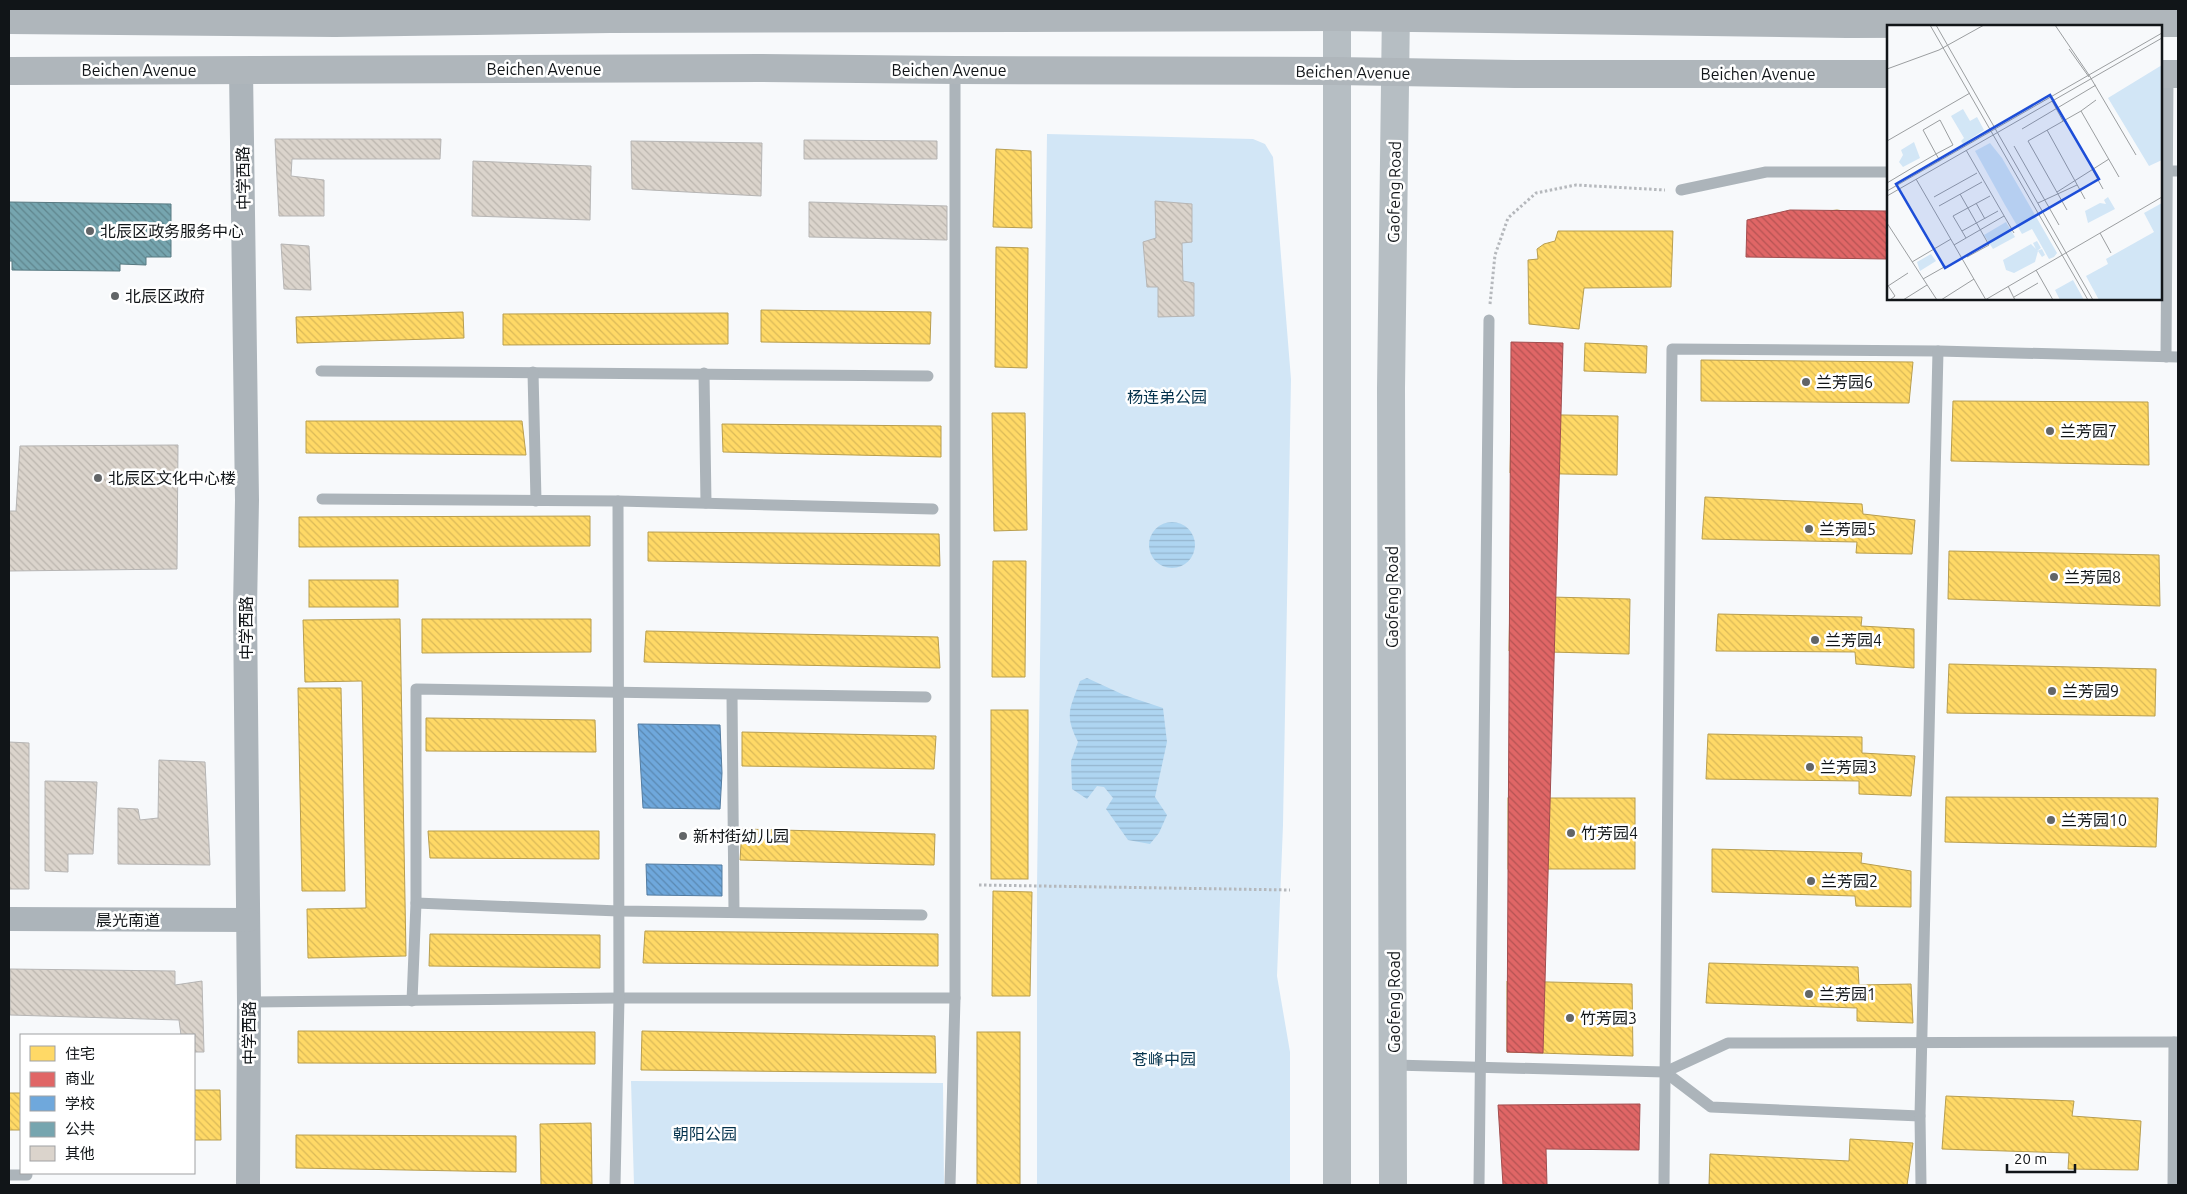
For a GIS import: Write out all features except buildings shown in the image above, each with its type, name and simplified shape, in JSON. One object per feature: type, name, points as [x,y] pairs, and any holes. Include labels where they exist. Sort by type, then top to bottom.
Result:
[{"type":"main road","points":[[1337,13],[1337,1185]]},
{"type":"main road","points":[[9,20],[335,22],[610,14],[1396,13],[1847,24],[2178,23]]},
{"type":"main road","name":"Gaofeng Road","points":[[1394,1185],[1391,388],[1396,13]]},
{"type":"main road","name":"Beichen Avenue","points":[[9,71],[760,68],[1887,74]]},
{"type":"street","name":"中学西路","points":[[241,70],[247,500],[245,609],[249,1002],[248,1185]]},
{"type":"street","name":"晨光南道","points":[[9,919],[248,920]]},
{"type":"lane","points":[[950,1185],[955,998],[955,70]]},
{"type":"lane","points":[[2166,357],[2164,171],[2169,74]]},
{"type":"lane","points":[[2164,171],[2178,171]]},
{"type":"lane","points":[[1681,190],[1766,172],[1887,172]]},
{"type":"lane","points":[[1479,1185],[1489,320]]},
{"type":"lane","points":[[1664,1185],[1672,349],[1938,350],[2178,357]]},
{"type":"lane","points":[[1921,1185],[1920,1116],[1938,350]]},
{"type":"lane","points":[[321,371],[928,376]]},
{"type":"lane","points":[[533,372],[536,500]]},
{"type":"lane","points":[[704,373],[706,503]]},
{"type":"lane","points":[[322,499],[618,501],[933,509]]},
{"type":"lane","points":[[615,1185],[620,998],[618,501]]},
{"type":"lane","points":[[412,1002],[416,903],[416,689],[926,697]]},
{"type":"lane","points":[[732,695],[734,912]]},
{"type":"lane","points":[[416,903],[619,911],[922,915]]},
{"type":"lane","points":[[249,1002],[412,1002],[620,998],[955,998]]},
{"type":"lane","points":[[1394,1065],[1665,1072],[1728,1043],[2176,1042],[2173,1185]]},
{"type":"lane","points":[[1665,1072],[1711,1107],[1920,1116]]},
{"type":"lane","points":[[9,1176],[27,1175]]},
{"type":"path","points":[[1489,320],[1495,254],[1508,218],[1536,193],[1576,185],[1681,190]]},
{"type":"path","points":[[979,885],[1290,890]]},
{"type":"green space","name":"杨连弟公园","points":[[1047,134],[1253,139],[1265,144],[1273,157],[1291,379],[1283,825],[1277,976],[1290,1052],[1290,1185],[1037,1185],[1037,887]]},
{"type":"green space","name":"朝阳公园","points":[[631,1081],[943,1083],[944,1185],[634,1185]]},
{"type":"water","points":[[1172,522],[1185,526],[1191,532],[1195,545],[1191,558],[1185,564],[1172,568],[1159,564],[1153,558],[1149,545],[1153,532],[1159,526]]},
{"type":"water","points":[[1087,678],[1124,695],[1163,708],[1167,742],[1155,797],[1167,815],[1159,833],[1150,844],[1128,840],[1106,809],[1113,798],[1104,787],[1097,786],[1087,799],[1072,789],[1071,761],[1078,742],[1071,725],[1070,712],[1080,681]]},
{"type":"place","name":"北辰区政务服务中心","points":[[90,231]]},
{"type":"place","name":"北辰区政府","points":[[115,296]]},
{"type":"place","name":"兰芳园6","points":[[1806,382]]},
{"type":"place","name":"兰芳园7","points":[[2050,431]]},
{"type":"place","name":"北辰区文化中心楼","points":[[98,478]]},
{"type":"place","name":"兰芳园5","points":[[1809,529]]},
{"type":"place","name":"兰芳园8","points":[[2054,577]]},
{"type":"place","name":"兰芳园4","points":[[1815,640]]},
{"type":"place","name":"兰芳园9","points":[[2052,691]]},
{"type":"place","name":"兰芳园3","points":[[1810,767]]},
{"type":"place","name":"兰芳园10","points":[[2051,820]]},
{"type":"place","name":"竹芳园4","points":[[1571,833]]},
{"type":"place","name":"新村街幼儿园","points":[[683,836]]},
{"type":"place","name":"兰芳园2","points":[[1811,881]]},
{"type":"place","name":"兰芳园1","points":[[1809,994]]},
{"type":"place","name":"竹芳园3","points":[[1570,1018]]},
{"type":"park label","name":"苍峰中园","points":[[1164,1059]]}]
